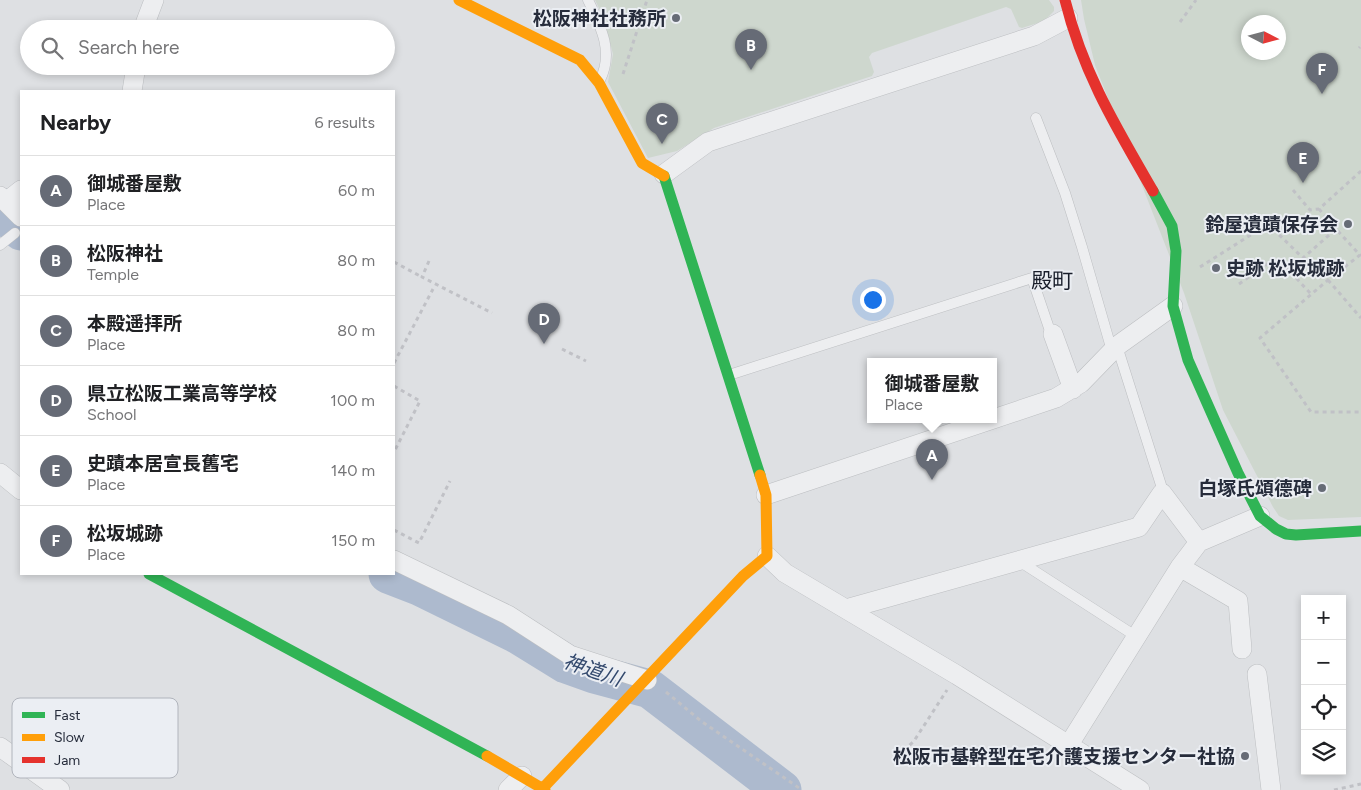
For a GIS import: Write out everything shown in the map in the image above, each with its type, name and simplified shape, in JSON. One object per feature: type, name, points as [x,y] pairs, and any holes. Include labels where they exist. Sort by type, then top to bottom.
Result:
[{"type":"street","points":[[146,20],[154,0]]},
{"type":"street","points":[[459,0],[580,60],[599,83],[642,163],[664,174],[766,495],[767,556],[785,573],[957,675],[1140,790]]},
{"type":"street","points":[[664,174],[708,142],[1034,36],[1067,9],[1091,78],[1172,226],[1176,251],[1173,306],[1188,360],[1238,473],[1260,516],[1276,529],[1286,534],[1361,531]]},
{"type":"street","points":[[132,90],[135,75]]},
{"type":"street","points":[[18,225],[3,199],[20,190]]},
{"type":"street","points":[[997,418],[1056,398],[1073,389],[1114,349],[1173,306]]},
{"type":"street","points":[[1053,334],[1073,389]]},
{"type":"street","points":[[766,495],[981,423]]},
{"type":"street","points":[[0,473],[20,489]]},
{"type":"street","points":[[846,609],[1140,528],[1162,493],[1199,542]]},
{"type":"street","points":[[1068,746],[1180,566],[1199,542],[1260,516]]},
{"type":"street","points":[[151,575],[544,789],[743,576],[767,556]]},
{"type":"street","points":[[395,560],[508,615],[570,655],[643,684]]},
{"type":"street","points":[[1180,566],[1238,601],[1242,649]]},
{"type":"street","points":[[1257,674],[1271,790]]},
{"type":"street","points":[[0,747],[12,756]]},
{"type":"street","points":[[508,790],[522,776]]},
{"type":"street","points":[[43,778],[60,790]]},
{"type":"lane","points":[[588,0],[607,50],[606,68],[599,83]]},
{"type":"lane","points":[[1036,118],[1064,193],[1114,349],[1161,485],[1162,493]]},
{"type":"lane","points":[[0,245],[18,225]]},
{"type":"lane","points":[[727,375],[1032,278],[1050,331],[1053,334]]},
{"type":"lane","points":[[1019,561],[1137,637]]},
{"type":"path","points":[[623,73],[647,0]]},
{"type":"path","points":[[1180,22],[1196,0]]},
{"type":"path","points":[[1293,190],[1310,210],[1319,209],[1361,171]]},
{"type":"path","points":[[1319,209],[1360,254],[1260,338],[1311,412],[1361,412]]},
{"type":"path","points":[[1175,282],[1268,224],[1303,258],[1336,229]]},
{"type":"path","points":[[1239,284],[1273,260],[1284,264],[1311,294]]},
{"type":"path","points":[[422,277],[429,261]]},
{"type":"path","points":[[395,263],[492,314]]},
{"type":"path","points":[[1328,280],[1361,318]]},
{"type":"path","points":[[395,361],[433,289]]},
{"type":"path","points":[[562,349],[586,361]]},
{"type":"path","points":[[395,387],[420,401],[395,450]]},
{"type":"path","points":[[395,531],[419,543],[450,481]]},
{"type":"path","points":[[898,756],[914,742],[957,675]]},
{"type":"path","points":[[643,684],[655,684],[701,721],[802,790]]},
{"type":"path","points":[[1334,790],[1361,784]]},
{"type":"shaded area","points":[[595,0],[1049,0],[1054,7],[1054,11],[1044,21],[1022,28],[1019,27],[1011,9],[1006,7],[872,53],[869,57],[874,72],[872,76],[714,128],[677,151],[648,158],[608,82],[613,54],[602,14]]},
{"type":"shaded area","points":[[1081,0],[1361,0],[1361,517],[1288,520],[1279,516],[1273,507],[1223,410],[1184,293],[1095,65]]},
{"type":"waterway","name":"神道川","points":[[0,207],[20,230]]},
{"type":"waterway","name":"神道川","points":[[391,575],[419,586],[517,634],[566,664],[594,674],[650,689],[782,790]]},
{"type":"traffic: fast","points":[[664,176],[760,475]]},
{"type":"traffic: fast","points":[[1153,191],[1172,226],[1176,251],[1173,306],[1188,360],[1238,473],[1260,516],[1276,529],[1286,534],[1361,531]]},
{"type":"traffic: fast","points":[[151,575],[487,756]]},
{"type":"traffic: slow","points":[[459,0],[580,60],[599,83],[642,163],[664,176]]},
{"type":"traffic: slow","points":[[543,788],[743,576],[767,556],[766,495],[760,475]]},
{"type":"traffic: slow","points":[[487,756],[545,790]]},
{"type":"traffic: jam","points":[[1065,0],[1072,27],[1091,76],[1114,122],[1153,191]]},
{"type":"place","name":"松阪神社社務所","points":[[676,18]]},
{"type":"place","name":"松阪神社","points":[[751,70]]},
{"type":"place","name":"松坂城跡","points":[[1322,94]]},
{"type":"place","name":"本殿遥拝所","points":[[662,144]]},
{"type":"place","name":"史蹟本居宣長舊宅","points":[[1303,183]]},
{"type":"place","name":"鈴屋遺蹟保存会","points":[[1348,224]]},
{"type":"place","name":"史跡 松坂城跡","points":[[1216,268]]},
{"type":"place","name":"県立松阪工業高等学校","points":[[544,344]]},
{"type":"place","name":"御城番屋敷","points":[[932,480]]},
{"type":"place","name":"白塚氏頌德碑","points":[[1322,488]]},
{"type":"place","name":"松阪市基幹型在宅介護支援センター社協","points":[[1245,756]]},
{"type":"district","name":"殿町","points":[[1052,281]]}]
